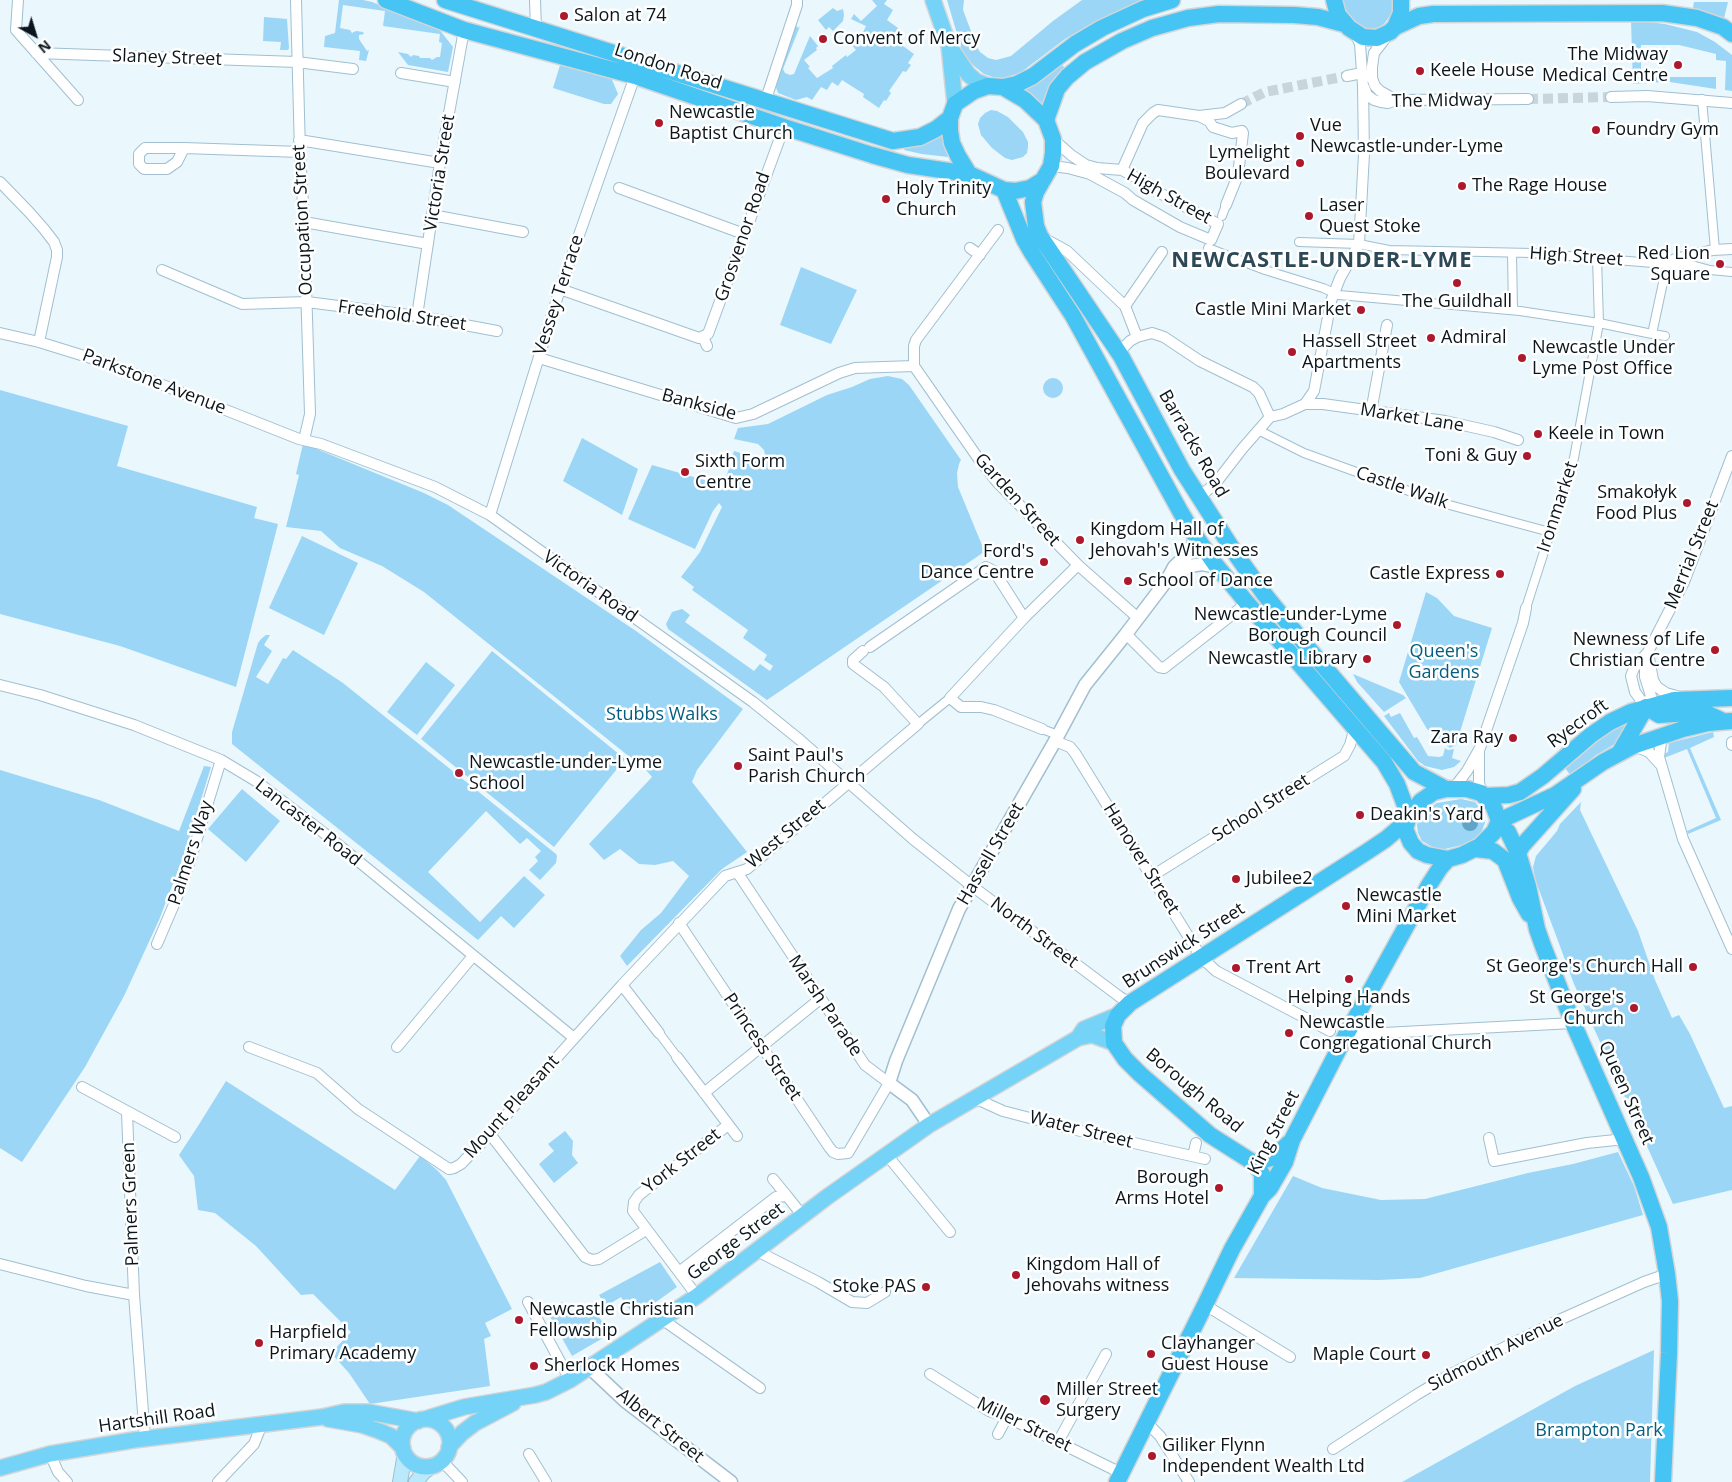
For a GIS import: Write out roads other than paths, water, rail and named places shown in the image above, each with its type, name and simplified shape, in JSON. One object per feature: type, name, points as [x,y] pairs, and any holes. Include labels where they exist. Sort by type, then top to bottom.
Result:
[{"type":"highway","name":"London Road","points":[[386,0],[464,30],[635,76],[784,127],[908,165],[969,174]]},
{"type":"highway","points":[[995,87],[1025,100],[1046,120],[1053,139],[1053,153],[1047,173],[1021,191],[1004,190],[969,174],[952,143],[950,131],[953,111],[974,91],[995,87],[1017,84],[1033,76],[1075,44],[1102,28],[1143,9],[1172,0]]},
{"type":"highway","points":[[1334,0],[1338,15],[1350,28],[1363,37],[1377,38],[1419,16],[1433,14],[1662,13],[1697,18],[1722,27],[1732,34]]},
{"type":"highway","points":[[1393,29],[1401,13],[1401,0]]},
{"type":"highway","name":"London Road","points":[[448,1],[470,4],[536,29],[893,141],[920,137],[936,129],[953,111]]},
{"type":"highway","points":[[464,30],[470,4]]},
{"type":"highway","points":[[1046,120],[1057,89],[1067,77],[1085,62],[1122,41],[1152,28],[1188,18],[1220,14],[1318,17],[1350,28]]},
{"type":"highway","name":"Barracks Road","points":[[1047,173],[1033,202],[1036,226],[1040,236],[1121,356],[1182,470],[1237,556],[1261,590],[1308,648],[1414,772],[1450,789]]},
{"type":"highway","points":[[1004,190],[1024,239],[1072,316],[1194,534],[1246,603],[1384,762],[1397,784],[1408,819]]},
{"type":"highway","points":[[1180,511],[1199,497]]},
{"type":"highway","name":"Ryecroft","points":[[1483,795],[1509,795],[1520,792],[1543,776],[1591,735],[1610,722],[1639,709],[1661,702],[1687,698],[1732,698]]},
{"type":"highway","points":[[1626,749],[1639,709],[1659,715],[1704,712],[1727,721]]},
{"type":"highway","points":[[1499,822],[1495,809],[1483,795],[1467,789],[1450,789],[1427,796],[1408,819],[1405,829],[1408,838],[1418,851],[1427,855],[1448,859],[1476,849],[1494,832],[1499,822],[1555,795],[1626,749],[1683,729],[1727,721]]},
{"type":"highway","points":[[1518,853],[1522,846],[1586,774]]},
{"type":"highway","name":"Brunswick Street","points":[[1121,1015],[1201,957],[1386,839],[1408,819]]},
{"type":"highway","name":"Queen Street","points":[[1499,822],[1508,832],[1518,853],[1528,886],[1537,929]]},
{"type":"highway","name":"Queen Street","points":[[1476,849],[1493,851],[1504,860],[1520,898],[1537,929],[1573,1023],[1625,1139],[1659,1227],[1670,1301],[1670,1352],[1663,1482]]},
{"type":"highway","name":"King Street","points":[[1119,1477],[1232,1249],[1284,1162],[1338,1033],[1429,885],[1448,859]]},
{"type":"highway","points":[[1114,1044],[1121,1015]]},
{"type":"highway","name":"Borough Road","points":[[1114,1044],[1125,1059],[1160,1093],[1210,1135],[1254,1164]]},
{"type":"highway","points":[[1262,1196],[1262,1174],[1254,1164],[1274,1157],[1292,1140]]},
{"type":"main road","points":[[936,4],[949,46],[953,111]]},
{"type":"main road","points":[[949,46],[968,74],[976,81],[995,87]]},
{"type":"main road","points":[[1078,1038],[1084,1029],[1121,1015]]},
{"type":"main road","points":[[930,1125],[1078,1038],[1092,1035],[1114,1044]]},
{"type":"main road","name":"George Street","points":[[529,1396],[546,1392],[570,1380],[663,1320],[886,1154],[930,1125]]},
{"type":"main road","points":[[400,1482],[404,1434],[408,1427],[422,1420],[464,1407],[529,1396]]},
{"type":"main road","points":[[449,1447],[475,1423],[529,1396]]},
{"type":"main road","name":"Hartshill Road","points":[[0,1468],[50,1454],[145,1438],[322,1418],[344,1412],[368,1412],[422,1420]]},
{"type":"main road","name":"Hartshill Road","points":[[322,1418],[362,1425],[391,1436],[404,1451]]},
{"type":"main road","points":[[416,1482],[422,1473],[447,1455],[449,1447],[449,1436],[444,1427],[436,1422],[422,1420]]},
{"type":"main road","points":[[404,1451],[411,1462],[425,1466],[438,1463]]},
{"type":"street","points":[[18,0],[16,30],[78,100]]},
{"type":"street","name":"Occupation Street","points":[[296,0],[299,140],[308,302],[310,414],[304,440]]},
{"type":"street","points":[[535,0],[536,29]]},
{"type":"street","points":[[765,102],[797,0]]},
{"type":"street","points":[[1199,497],[1215,484],[1270,417],[1283,414],[1305,404],[1314,391],[1334,293],[1359,244],[1364,154],[1363,86],[1360,44],[1350,28]]},
{"type":"street","points":[[1393,29],[1374,53],[1372,78],[1375,86],[1380,91],[1396,100]]},
{"type":"street","name":"Victoria Street","points":[[417,316],[440,163],[464,30]]},
{"type":"street","name":"Slaney Street","points":[[36,53],[297,62],[353,69]]},
{"type":"street","points":[[401,73],[455,82]]},
{"type":"street","points":[[1347,76],[1362,73]]},
{"type":"street","name":"Vessey Terrace","points":[[490,515],[560,289],[635,76]]},
{"type":"street","name":"The Midway","points":[[1363,86],[1367,95],[1374,100],[1388,103],[1396,100],[1528,99]]},
{"type":"street","points":[[1611,97],[1647,96],[1702,99],[1732,103]]},
{"type":"street","points":[[1702,99],[1715,250]]},
{"type":"street","points":[[1122,170],[1143,123],[1152,113],[1158,110],[1199,116],[1225,112],[1241,104]]},
{"type":"street","points":[[1199,116],[1213,127],[1232,133],[1242,131],[1243,133],[1238,175],[1222,216]]},
{"type":"street","name":"Grosvenor Road","points":[[560,289],[702,340],[711,328],[784,127]]},
{"type":"street","name":"High Street","points":[[1047,173],[1068,168],[1090,174],[1180,227],[1212,240],[1218,224],[1154,190],[1148,184],[1122,170],[1107,170],[1086,165],[1053,139]]},
{"type":"street","points":[[299,140],[440,163]]},
{"type":"street","points":[[184,148],[300,152]]},
{"type":"street","points":[[0,182],[44,228],[57,250],[39,342]]},
{"type":"street","points":[[618,188],[744,234]]},
{"type":"street","points":[[432,215],[522,232]]},
{"type":"street","points":[[304,222],[428,244]]},
{"type":"street","points":[[914,366],[914,346],[916,340],[998,230]]},
{"type":"street","points":[[1040,236],[1067,251],[1125,306],[1137,337]]},
{"type":"street","name":"High Street","points":[[1299,242],[1359,244],[1389,250],[1512,253],[1677,265],[1688,264],[1710,270],[1732,272]]},
{"type":"street","points":[[970,248],[980,255]]},
{"type":"street","name":"High Street","points":[[1208,248],[1339,295],[1516,311],[1599,323],[1665,336]]},
{"type":"street","points":[[1652,334],[1667,264],[1675,259],[1715,250],[1732,249]]},
{"type":"street","points":[[1125,306],[1162,252]]},
{"type":"street","points":[[1512,253],[1516,311]]},
{"type":"street","name":"Ironmarket","points":[[1450,789],[1466,771],[1480,748],[1523,623],[1526,608],[1574,458],[1599,323],[1597,258]]},
{"type":"street","name":"Freehold Street","points":[[162,270],[242,304],[308,302],[417,316],[497,331]]},
{"type":"street","points":[[1371,412],[1387,325]]},
{"type":"street","name":"Parkstone Avenue","points":[[0,333],[39,342],[107,363],[304,440]]},
{"type":"street","points":[[1121,356],[1123,348],[1137,337],[1152,333],[1164,337],[1200,361],[1253,387],[1259,393],[1270,417]]},
{"type":"street","name":"Bankside","points":[[540,354],[736,418],[753,414],[839,373],[856,368],[914,366]]},
{"type":"street","name":"Garden Street","points":[[914,366],[978,458],[1030,517],[1078,565],[1138,618]]},
{"type":"street","name":"Market Lane","points":[[1305,404],[1323,404],[1445,421],[1494,432],[1518,440]]},
{"type":"street","name":"Castle Walk","points":[[1258,430],[1304,453],[1442,503],[1550,532]]},
{"type":"street","name":"Victoria Road","points":[[304,440],[321,444],[435,487],[490,515],[753,702],[848,782]]},
{"type":"street","name":"Merrial Street","points":[[1639,709],[1631,676],[1634,668],[1648,652],[1684,582],[1732,456]]},
{"type":"street","name":"Hassell Street","points":[[852,1148],[889,1083],[896,1061],[959,909],[1085,685],[1167,580],[1174,567],[1190,552],[1194,542],[1194,534]]},
{"type":"street","name":"Hassell Street","points":[[1167,580],[1190,566],[1202,564],[1212,566],[1223,574]]},
{"type":"street","name":"West Street","points":[[736,872],[747,869],[950,698],[1024,618],[1078,565]]},
{"type":"street","points":[[918,724],[884,687],[853,664],[853,660],[986,567],[994,571],[1024,618]]},
{"type":"street","points":[[1126,634],[1159,667],[1164,668],[1246,603]]},
{"type":"street","points":[[1648,652],[1653,680],[1657,687],[1666,693],[1687,698]]},
{"type":"street","name":"Merrial Street","points":[[1639,709],[1651,696],[1645,678],[1648,652]]},
{"type":"street","name":"Lancaster Road","points":[[0,685],[40,695],[134,725],[221,760],[256,781],[324,834],[574,1038]]},
{"type":"street","points":[[1635,692],[1639,709]]},
{"type":"street","points":[[950,698],[960,707],[981,707],[994,710],[1042,730],[1056,738]]},
{"type":"street","name":"School Street","points":[[1152,876],[1344,756],[1350,746],[1355,727]]},
{"type":"street","points":[[1665,734],[1661,742],[1660,765],[1688,851],[1732,949]]},
{"type":"street","name":"Hanover Street","points":[[1056,738],[1070,747],[1075,753],[1201,957],[1216,971],[1338,1033]]},
{"type":"street","name":"Ironmarket","points":[[1480,748],[1478,776],[1483,795]]},
{"type":"street","points":[[1626,749],[1642,748],[1649,752],[1660,765]]},
{"type":"street","name":"Palmers Way","points":[[157,944],[191,858],[221,760]]},
{"type":"street","name":"North Street","points":[[848,782],[913,839],[972,886],[1120,997],[1121,1015]]},
{"type":"street","name":"Mount Pleasant","points":[[249,1047],[317,1073],[358,1109],[449,1169],[454,1168],[461,1164],[490,1134],[679,923],[725,876],[736,872]]},
{"type":"street","name":"Marsh Parade","points":[[736,872],[865,1065],[912,1100],[930,1125]]},
{"type":"street","name":"Princess Street","points":[[679,923],[833,1152],[838,1154],[848,1153],[852,1148]]},
{"type":"street","points":[[397,1047],[473,956]]},
{"type":"street","name":"York Street","points":[[622,985],[737,1136]]},
{"type":"street","points":[[704,1093],[820,999]]},
{"type":"street","points":[[1338,1033],[1573,1023]]},
{"type":"street","name":"Palmers Green","points":[[82,1087],[175,1137]]},
{"type":"street","name":"Water Street","points":[[972,1100],[981,1101],[1003,1110],[1072,1129],[1205,1159]]},
{"type":"street","name":"Palmers Green","points":[[127,1112],[134,1295],[145,1438]]},
{"type":"street","name":"York Street","points":[[697,1296],[633,1211],[634,1202],[639,1195],[728,1125]]},
{"type":"street","points":[[490,1134],[585,1257],[592,1260],[600,1259],[646,1230]]},
{"type":"street","points":[[1489,1138],[1494,1162],[1587,1143],[1625,1139]]},
{"type":"street","points":[[1193,1156],[1196,1143]]},
{"type":"street","points":[[886,1154],[950,1232]]},
{"type":"street","points":[[773,1179],[802,1216]]},
{"type":"street","points":[[679,1272],[776,1197],[787,1196]]},
{"type":"street","points":[[757,1251],[818,1282],[852,1302],[867,1303],[885,1292]]},
{"type":"street","name":"Palmers Green","points":[[0,1264],[86,1286],[134,1295]]},
{"type":"street","name":"Sidmouth Avenue","points":[[1333,1449],[1416,1395],[1461,1369],[1559,1320],[1644,1282],[1667,1274]]},
{"type":"street","points":[[528,1302],[570,1380]]},
{"type":"street","points":[[1205,1305],[1290,1357]]},
{"type":"street","points":[[663,1320],[760,1388]]},
{"type":"street","points":[[1058,1442],[1106,1354]]},
{"type":"street","name":"Albert Street","points":[[590,1368],[625,1401],[731,1482]]},
{"type":"street","name":"Miller Street","points":[[930,1374],[989,1411],[1058,1442],[1119,1477]]},
{"type":"street","points":[[998,1434],[1007,1418]]},
{"type":"street","points":[[218,1482],[254,1444],[262,1424]]},
{"type":"street","points":[[1146,1425],[1151,1427],[1160,1436],[1189,1482]]},
{"type":"street","points":[[50,1454],[58,1472],[67,1482]]},
{"type":"street","points":[[530,1454],[542,1480]]},
{"type":"street","points":[[438,1463],[462,1482]]},
{"type":"tunnel","points":[[1241,104],[1265,92],[1347,76]]},
{"type":"tunnel","points":[[1528,99],[1611,97]]},
{"type":"place","name":"Salon at 74","points":[[564,16]]},
{"type":"place","name":"Convent of Mercy","points":[[823,39]]},
{"type":"place","name":"The Midway Medical Centre","points":[[1678,65]]},
{"type":"place","name":"Keele House","points":[[1420,71]]},
{"type":"place","name":"Newcastle Baptist Church","points":[[659,123]]},
{"type":"place","name":"Foundry Gym","points":[[1596,130]]},
{"type":"place","name":"Vue Newcastle-under-Lyme","points":[[1300,136]]},
{"type":"place","name":"Lymelight Boulevard","points":[[1300,163]]},
{"type":"place","name":"The Rage House","points":[[1462,186]]},
{"type":"place","name":"Holy Trinity Church","points":[[886,199]]},
{"type":"place","name":"Laser Quest Stoke","points":[[1309,216]]},
{"type":"place","name":"Red Lion Square","points":[[1720,264]]},
{"type":"place","name":"The Guildhall","points":[[1457,283]]},
{"type":"place","name":"Castle Mini Market","points":[[1361,310]]},
{"type":"place","name":"Admiral","points":[[1431,338]]},
{"type":"place","name":"Hassell Street Apartments","points":[[1292,352]]},
{"type":"place","name":"Newcastle Under Lyme Post Office","points":[[1522,358]]},
{"type":"place","name":"Keele in Town","points":[[1538,434]]},
{"type":"place","name":"Toni & Guy","points":[[1527,456]]},
{"type":"place","name":"Sixth Form Centre","points":[[685,472]]},
{"type":"place","name":"Smakołyk Food Plus","points":[[1687,503]]},
{"type":"place","name":"Kingdom Hall of Jehovah's Witnesses","points":[[1080,540]]},
{"type":"place","name":"Ford's Dance Centre","points":[[1044,562]]},
{"type":"place","name":"Castle Express","points":[[1500,574]]},
{"type":"place","name":"School of Dance","points":[[1128,581]]},
{"type":"place","name":"Newcastle-under-Lyme Borough Council","points":[[1397,625]]},
{"type":"place","name":"Newness of Life Christian Centre","points":[[1715,650]]},
{"type":"place","name":"Newcastle Library","points":[[1367,659]]},
{"type":"place","name":"Zara Ray","points":[[1513,738]]},
{"type":"place","name":"Saint Paul's Parish Church","points":[[738,766]]},
{"type":"place","name":"Newcastle-under-Lyme School","points":[[459,773]]},
{"type":"place","name":"Deakin's Yard","points":[[1360,815]]},
{"type":"place","name":"Jubilee2","points":[[1236,879]]},
{"type":"place","name":"Newcastle Mini Market","points":[[1346,906]]},
{"type":"place","name":"St George's Church Hall","points":[[1693,967]]},
{"type":"place","name":"Trent Art","points":[[1236,968]]},
{"type":"place","name":"Helping Hands","points":[[1349,979]]},
{"type":"place","name":"St George's Church","points":[[1634,1008]]},
{"type":"place","name":"Newcastle Congregational Church","points":[[1289,1033]]},
{"type":"place","name":"Borough Arms Hotel","points":[[1219,1188]]},
{"type":"place","name":"Kingdom Hall of Jehovahs witness","points":[[1016,1275]]},
{"type":"place","name":"Stoke PAS","points":[[926,1287]]},
{"type":"place","name":"Newcastle Christian Fellowship","points":[[519,1320]]},
{"type":"place","name":"Harpfield Primary Academy","points":[[259,1343]]},
{"type":"place","name":"Clayhanger Guest House","points":[[1151,1354]]},
{"type":"place","name":"Maple Court","points":[[1426,1355]]},
{"type":"place","name":"Sherlock Homes","points":[[534,1366]]},
{"type":"place","name":"Miller Street Surgery","points":[[1045,1400]]},
{"type":"place","name":"Giliker Flynn Independent Wealth Ltd","points":[[1152,1456]]},
{"type":"district","name":"NEWCASTLE-UNDER-LYME","points":[[1322,261]]},
{"type":"park label","name":"Queen's Gardens","points":[[1444,662]]},
{"type":"park label","name":"Stubbs Walks","points":[[662,715]]},
{"type":"park label","name":"Brampton Park","points":[[1599,1431]]}]
